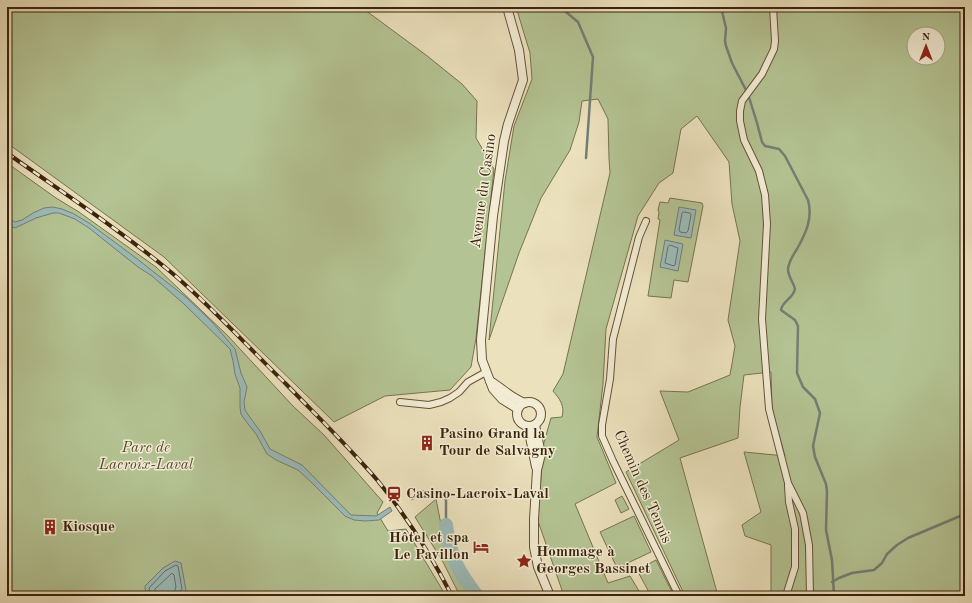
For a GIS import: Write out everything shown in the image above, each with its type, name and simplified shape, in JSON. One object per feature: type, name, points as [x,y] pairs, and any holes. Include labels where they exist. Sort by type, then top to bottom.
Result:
[{"type":"street","name":"Avenue du Casino","points":[[507,7],[519,50],[523,80],[508,124],[504,141],[496,191],[481,340],[482,360],[493,389],[502,399],[518,409]]},
{"type":"street","points":[[773,7],[774,49],[762,74],[742,102],[740,121],[744,140],[759,171],[765,194],[767,224],[762,313],[769,409],[788,483],[789,502],[795,529],[795,567],[786,596]]},
{"type":"street","name":"Chemin des Tennis","points":[[646,221],[639,237],[613,339],[610,379],[602,425],[602,436],[679,596]]},
{"type":"street","points":[[400,402],[429,405],[441,402],[459,392],[468,382],[486,372]]},
{"type":"street","name":"Avenue du Casino","points":[[490,381],[517,400],[525,403]]},
{"type":"street","points":[[532,402],[540,409],[540,420],[532,426],[523,425],[518,421],[518,409],[525,403],[532,402]]},
{"type":"street","points":[[532,426],[541,454],[537,470],[533,535],[534,547],[538,567],[550,596]]},
{"type":"street","points":[[788,483],[803,513],[809,545],[810,596]]},
{"type":"green space","points":[[7,7],[361,7],[426,55],[462,84],[477,101],[476,138],[494,169],[476,338],[471,367],[450,390],[385,396],[334,422],[164,257],[7,143]]},
{"type":"green space","points":[[516,7],[965,7],[965,596],[770,596],[771,545],[745,536],[742,525],[761,512],[744,452],[785,456],[772,410],[771,372],[744,375],[738,438],[680,458],[718,596],[685,596],[626,472],[679,440],[660,391],[688,392],[730,375],[735,346],[728,320],[740,241],[732,204],[729,162],[697,116],[681,129],[673,173],[659,183],[638,216],[606,329],[603,384],[597,437],[616,483],[575,504],[608,583],[630,576],[642,596],[564,596],[538,521],[543,446],[551,418],[562,417],[563,413],[561,403],[553,391],[563,374],[610,173],[608,119],[598,99],[582,101],[579,122],[570,150],[541,198],[519,253],[489,340],[505,181],[514,126],[532,79],[530,53]]},
{"type":"green space","name":"Parc de Lacroix-Laval","points":[[7,163],[156,267],[227,335],[293,406],[324,435],[383,502],[377,513],[388,531],[406,529],[446,596],[7,596]]},
{"type":"green space","points":[[670,198],[702,203],[703,206],[688,282],[674,280],[671,298],[648,296],[660,220],[658,219],[658,210],[660,202],[668,203]]},
{"type":"green space","points":[[622,496],[629,509],[621,513],[615,500]]},
{"type":"green space","points":[[436,499],[448,560],[473,596],[460,596],[443,562],[415,517]]},
{"type":"green space","points":[[634,516],[651,552],[617,568],[600,532]]},
{"type":"green space","points":[[656,560],[674,596],[651,596],[637,570]]},
{"type":"water","points":[[7,181],[9,188],[10,219],[15,222],[22,220],[44,208],[53,207],[74,214],[89,223],[136,258],[187,298],[213,323],[235,349],[241,373],[247,387],[244,402],[245,410],[260,431],[270,449],[302,465],[351,515],[376,516],[390,507],[392,511],[379,520],[354,520],[345,516],[298,470],[276,460],[267,454],[256,434],[241,414],[240,388],[235,374],[230,349],[184,304],[152,276],[75,219],[59,213],[53,213],[36,218],[15,228],[9,226],[7,222]]},
{"type":"water","points":[[679,207],[696,210],[691,238],[674,235]]},
{"type":"water","points":[[665,240],[683,244],[678,271],[660,267]]},
{"type":"water","points":[[175,561],[181,563],[186,590],[183,593],[173,596],[147,596],[145,586],[163,568]]},
{"type":"waterway","points":[[560,7],[578,22],[593,57],[586,158]]},
{"type":"waterway","points":[[721,7],[726,28],[726,46],[732,63],[748,94],[762,142],[765,146],[779,149],[785,156],[808,200],[810,213],[808,225],[791,258],[788,269],[795,289],[792,295],[783,304],[781,310],[795,320],[798,326],[797,373],[803,387],[815,399],[820,413],[813,446],[815,457],[826,484],[827,491],[826,530],[832,560],[834,596]]},
{"type":"waterway","points":[[412,499],[419,493],[426,491],[445,497],[446,525]]},
{"type":"waterway","points":[[832,582],[852,573],[874,570],[882,563],[887,554],[908,538],[965,514]]},
{"type":"waterway","points":[[446,525],[450,546],[456,563],[477,596]]},
{"type":"railway","points":[[7,153],[111,226],[152,257],[187,286],[216,313],[333,432],[378,481],[399,508],[418,537],[452,596]]},
{"type":"place","name":"Pasino Grand la Tour de Salvagny","points":[[427,443]]},
{"type":"place","name":"Casino-Lacroix-Laval","points":[[394,494]]},
{"type":"place","name":"Kiosque","points":[[50,527]]},
{"type":"place","name":"Hôtel et spa Le Pavillon","points":[[481,547]]},
{"type":"place","name":"Hommage à Georges Bassinet","points":[[524,561]]}]
